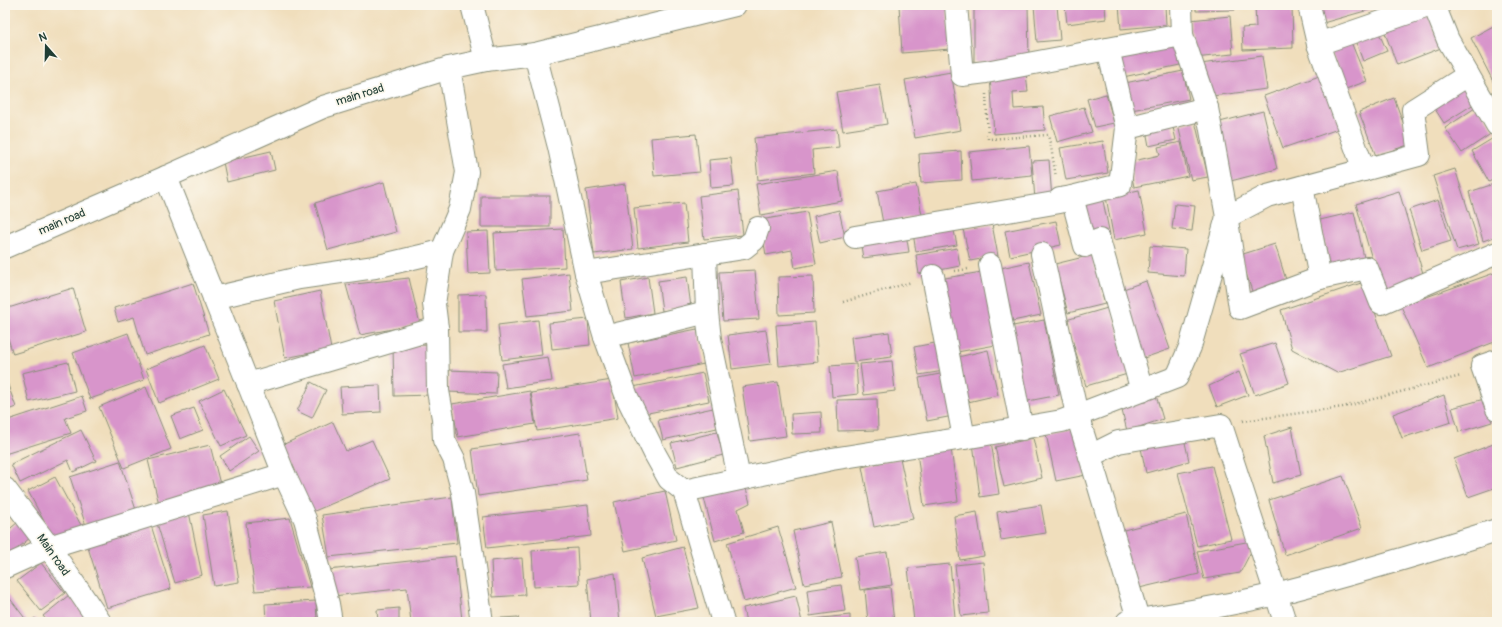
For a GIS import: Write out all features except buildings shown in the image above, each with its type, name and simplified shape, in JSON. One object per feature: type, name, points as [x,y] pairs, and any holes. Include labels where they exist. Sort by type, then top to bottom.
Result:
[{"type":"street","points":[[472,5],[486,60]]},
{"type":"street","name":"main road","points":[[5,247],[324,107],[449,68],[486,60],[535,54],[735,5]]},
{"type":"street","points":[[956,5],[962,75],[1108,50],[1182,35]]},
{"type":"street","points":[[1181,5],[1182,35],[1207,108],[1227,217],[1240,308],[1320,278],[1368,268],[1381,303],[1497,253]]},
{"type":"street","points":[[1309,5],[1318,44],[1364,170]]},
{"type":"street","points":[[1318,44],[1431,5]]},
{"type":"street","points":[[1434,5],[1448,40],[1497,125]]},
{"type":"street","points":[[856,237],[1064,200],[1120,185],[1127,128],[1108,50]]},
{"type":"street","points":[[535,54],[559,147],[586,272],[606,337],[627,397],[655,454],[669,479],[684,491],[723,622]]},
{"type":"street","points":[[449,68],[467,172],[460,209],[442,251],[434,304],[438,328],[438,391],[443,418],[444,440],[454,459],[463,493],[482,622]]},
{"type":"street","points":[[684,491],[832,459],[1062,421],[1177,377],[1190,347],[1227,217],[1267,196],[1419,155],[1413,110],[1468,75]]},
{"type":"street","points":[[1127,128],[1207,108]]},
{"type":"street","points":[[166,177],[284,474],[306,519],[328,604],[331,622]]},
{"type":"street","points":[[1302,187],[1320,278]]},
{"type":"street","points":[[1064,200],[1085,246],[1099,240],[1142,391]]},
{"type":"street","points":[[586,272],[744,248],[754,240],[758,228]]},
{"type":"street","points":[[214,298],[299,278],[375,267],[442,251]]},
{"type":"street","points":[[704,254],[710,339],[739,478]]},
{"type":"street","points":[[1042,254],[1077,415],[1090,456],[1135,621],[1203,610],[1275,594],[1391,563],[1497,530]]},
{"type":"street","points":[[990,265],[1022,428]]},
{"type":"street","points":[[933,276],[964,438]]},
{"type":"street","points":[[606,337],[707,312]]},
{"type":"street","points":[[248,384],[438,328]]},
{"type":"street","points":[[1490,363],[1497,409]]},
{"type":"street","points":[[1090,456],[1118,442],[1221,425],[1285,622]]},
{"type":"street","points":[[5,567],[49,547],[284,474]]},
{"type":"street","name":"Main road","points":[[5,489],[49,547],[100,622]]},
{"type":"path","points":[[1221,425],[1307,411],[1343,407],[1460,377],[1490,363]]}]
